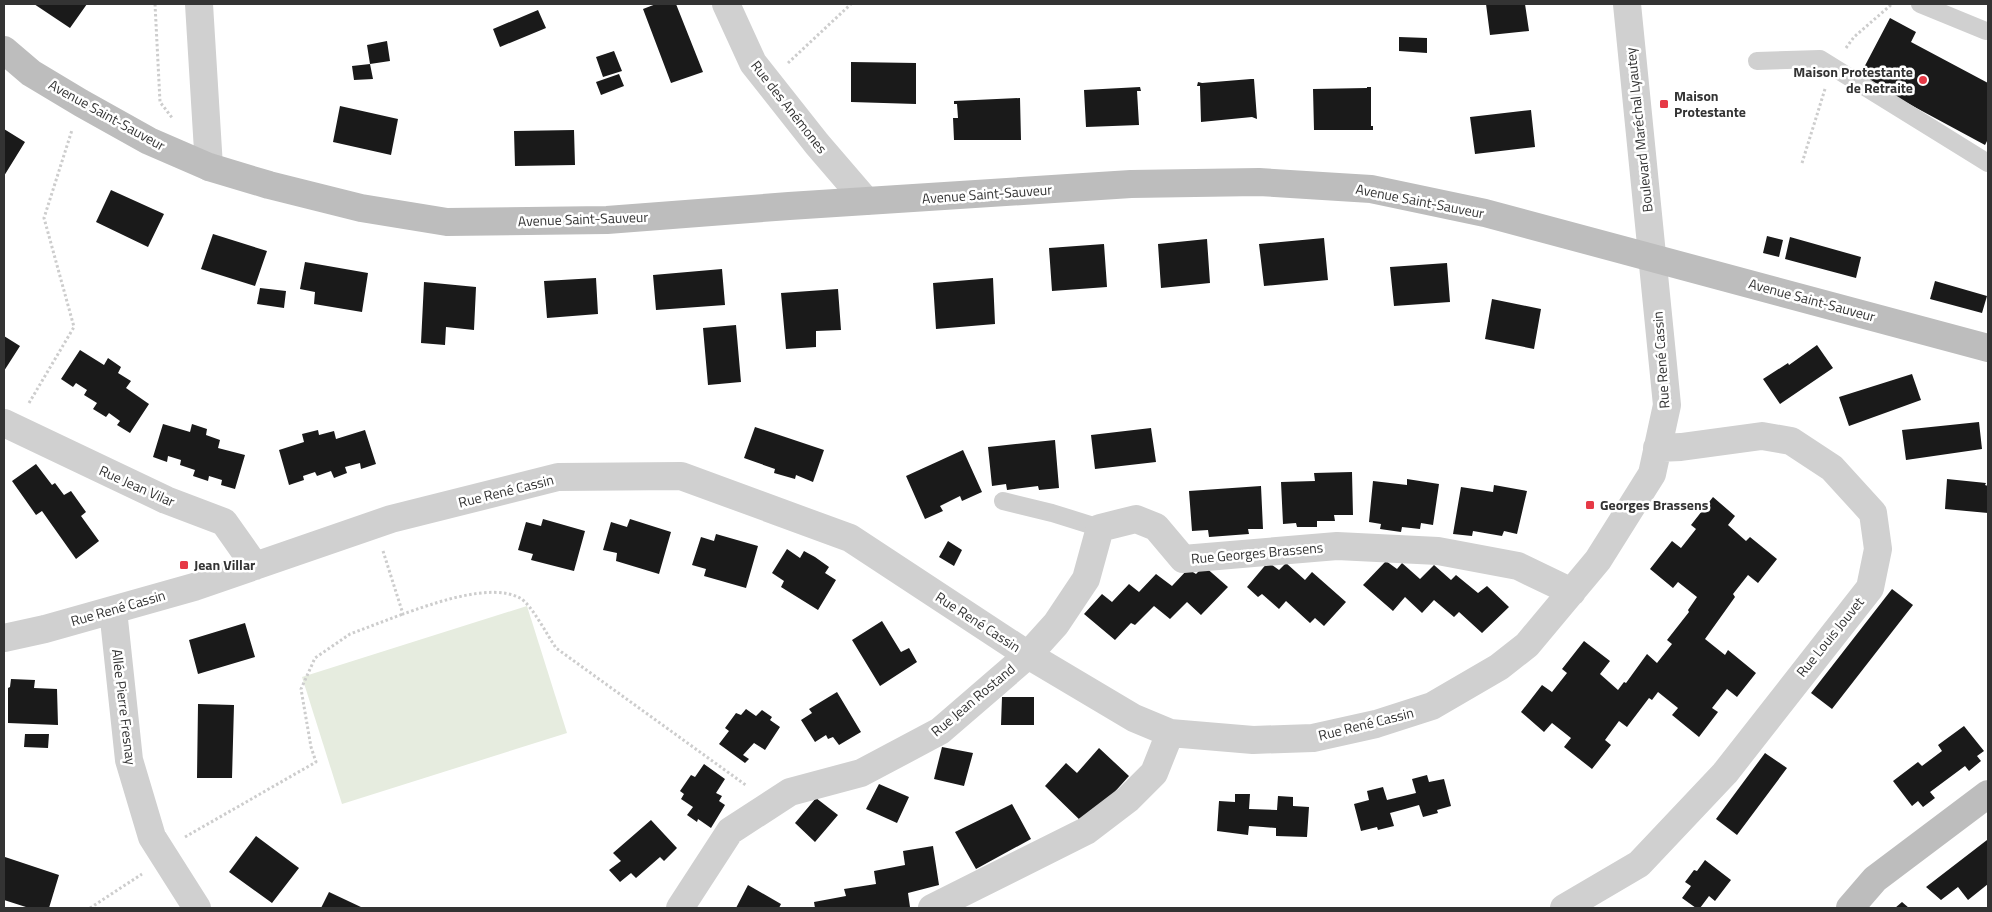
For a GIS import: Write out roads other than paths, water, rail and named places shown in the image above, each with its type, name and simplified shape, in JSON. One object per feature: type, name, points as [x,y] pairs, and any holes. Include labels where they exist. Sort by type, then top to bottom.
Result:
[{"type":"street","points":[[199,4],[209,167]]},
{"type":"street","name":"Rue des Anémones","points":[[726,4],[752,62],[866,202]]},
{"type":"street","name":"Boulevard Maréchal Lyautey","points":[[1627,4],[1652,257]]},
{"type":"street","name":"Avenue Saint-Sauveur","points":[[4,50],[31,73],[81,103],[149,141],[209,167],[268,185],[361,208],[447,222],[606,220],[1130,184],[1259,182],[1372,189],[1485,213],[1988,348]]},
{"type":"street","name":"Rue René Cassin","points":[[4,638],[45,629],[194,587],[375,524],[558,477],[681,476],[850,538],[1028,654],[1134,718],[1170,733],[1253,740],[1314,738],[1376,724],[1432,706],[1499,668],[1527,646],[1598,560],[1652,474],[1666,405],[1652,257]]},
{"type":"street","name":"Rue Jean Vilar","points":[[9,426],[166,500],[224,522],[255,566]]},
{"type":"street","name":"Rue Louis Jouvet","points":[[1564,908],[1639,864],[1725,773],[1870,588],[1878,549],[1873,513],[1832,468],[1791,441],[1762,436],[1682,447],[1657,448]]},
{"type":"street","name":"Rue Georges Brassens","points":[[1100,528],[1136,519],[1156,527],[1183,560],[1337,546],[1438,551],[1518,566],[1572,592]]},
{"type":"street","points":[[1028,654],[1056,624],[1086,579],[1100,528]]},
{"type":"street","name":"Allée Pierre Fresnay","points":[[113,610],[129,760],[152,838],[197,908]]},
{"type":"street","name":"Rue Jean Rostand","points":[[680,908],[730,831],[790,792],[861,773],[940,731],[1028,654]]},
{"type":"street","points":[[932,908],[1086,831],[1128,799],[1154,773],[1170,733]]},
{"type":"street","points":[[1850,908],[1875,879],[1988,794]]},
{"type":"lane","points":[[1920,4],[1986,31]]},
{"type":"lane","points":[[1757,61],[1820,59],[1988,162]]},
{"type":"lane","points":[[1004,501],[1100,528]]},
{"type":"place","name":"Maison Protestante de Retraite","points":[[1923,80]]},
{"type":"place","name":"Maison Protestante","points":[[1664,104]]},
{"type":"place","name":"Georges Brassens","points":[[1590,505]]},
{"type":"place","name":"Jean Villar","points":[[184,565]]}]
